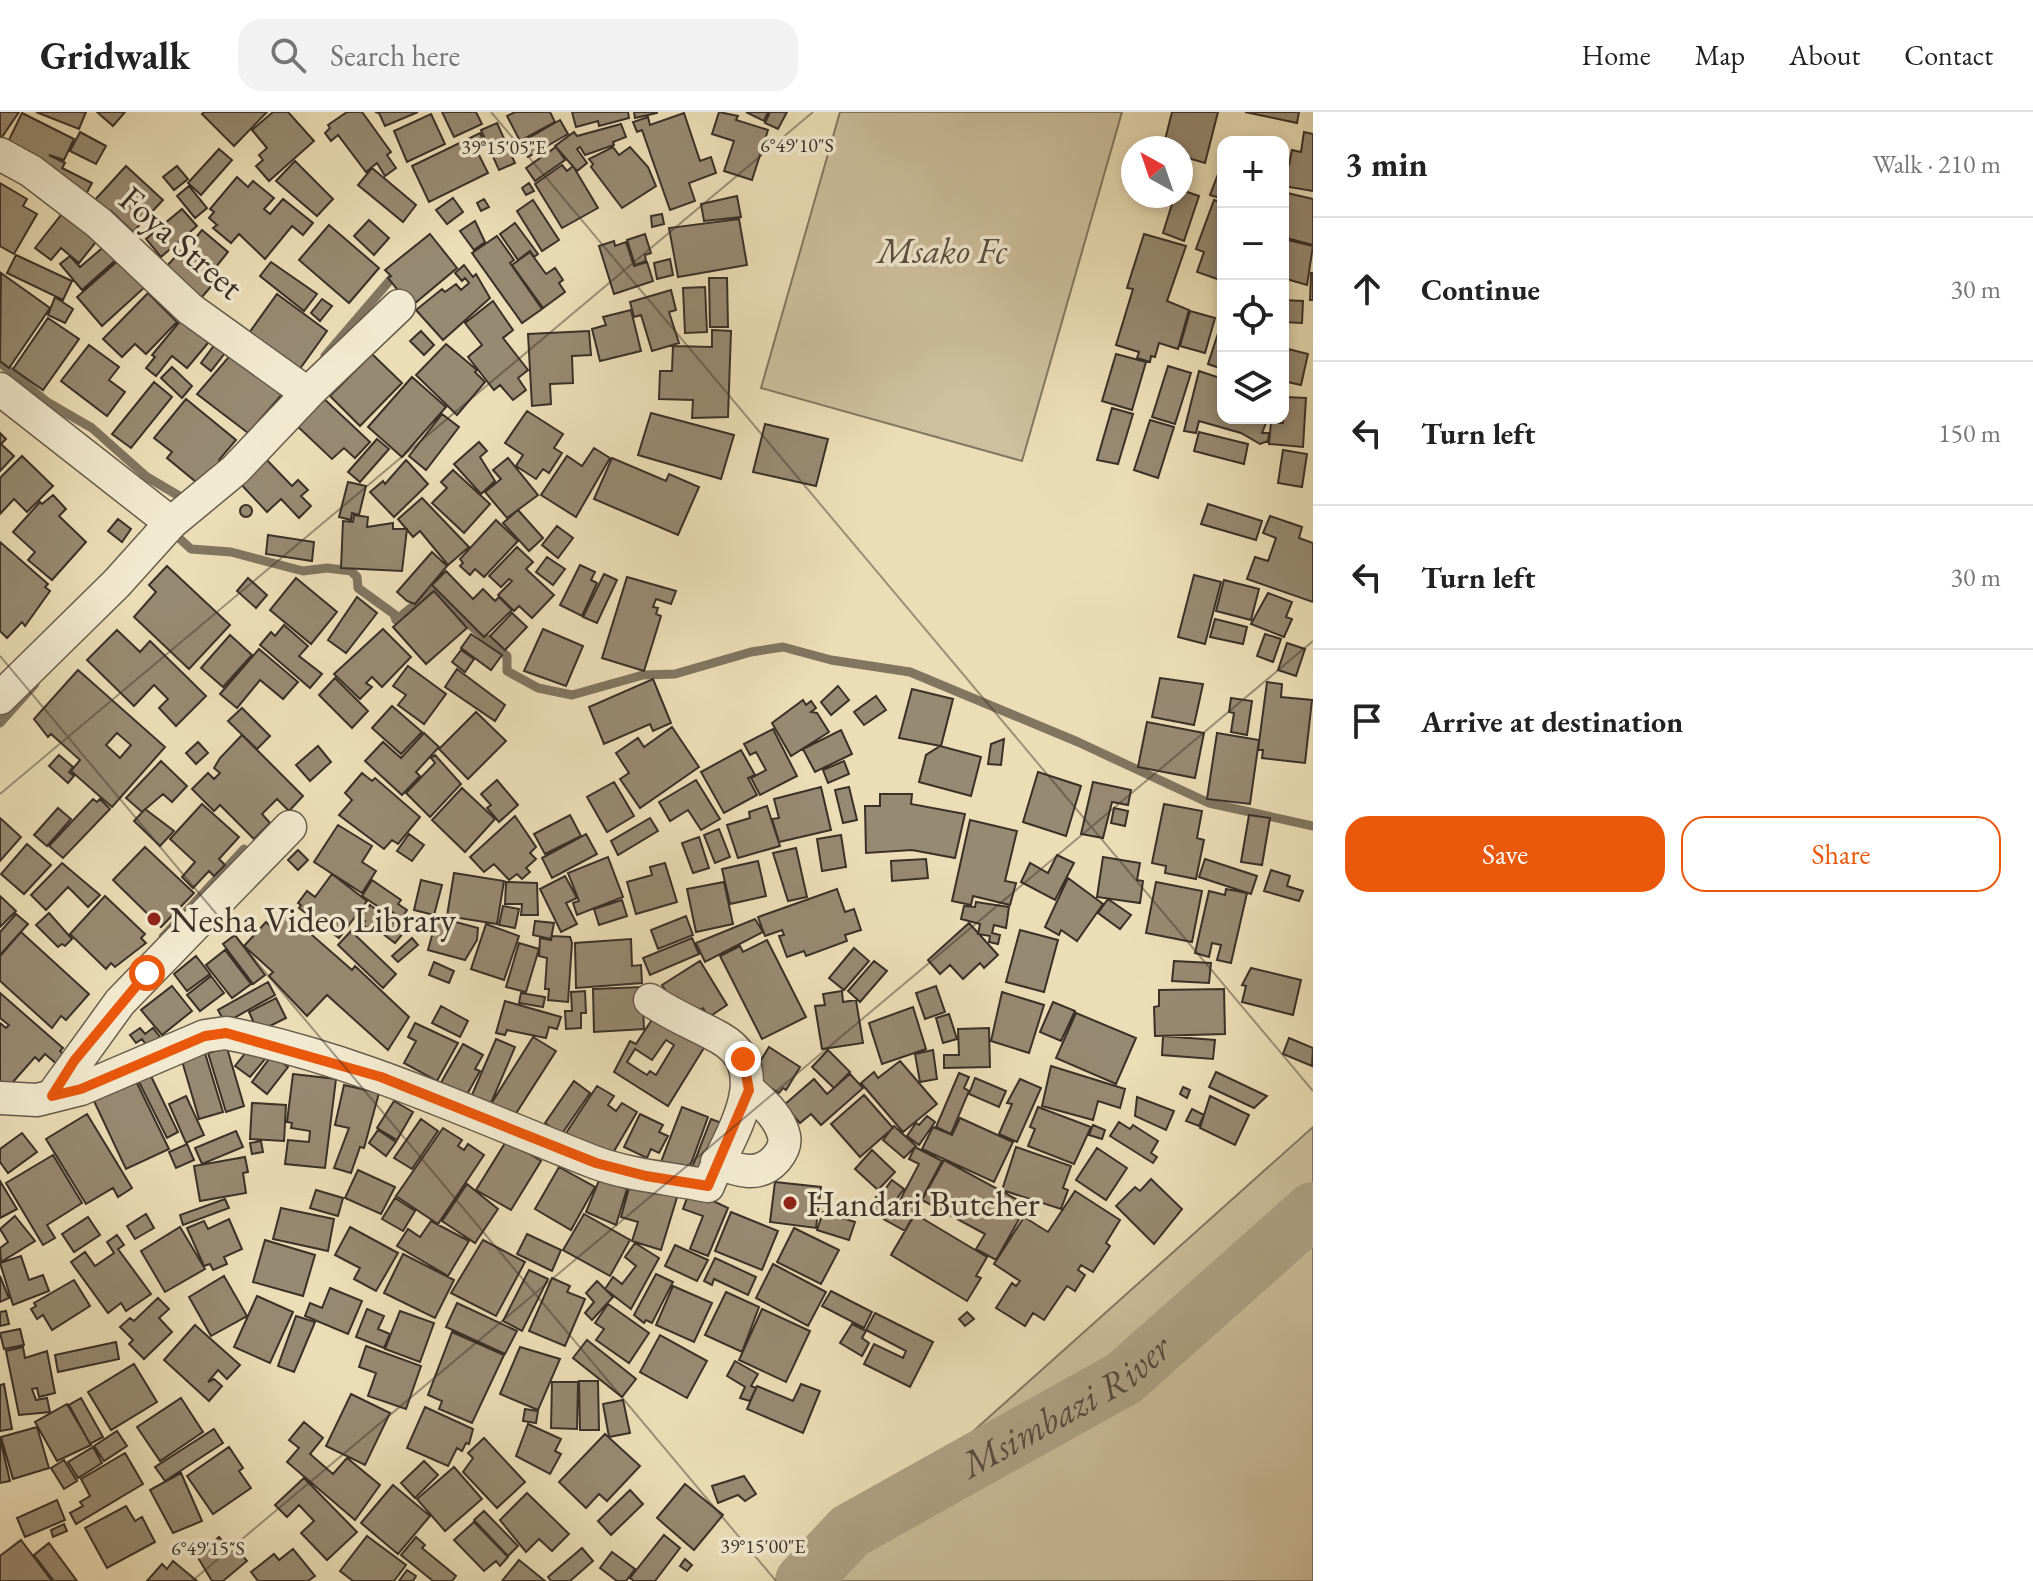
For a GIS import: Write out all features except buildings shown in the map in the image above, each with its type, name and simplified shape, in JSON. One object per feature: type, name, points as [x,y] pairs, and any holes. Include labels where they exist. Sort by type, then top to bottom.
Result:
[{"type":"street","name":"Foya Street","points":[[0,154],[31,171],[99,223],[190,309],[300,388],[311,390]]},
{"type":"street","points":[[0,698],[117,583],[171,523],[235,470],[311,390],[399,306]]},
{"type":"street","points":[[0,389],[171,523]]},
{"type":"street","points":[[52,1096],[120,1002],[290,827]]},
{"type":"street","points":[[650,1000],[678,1019],[733,1047],[743,1059],[749,1090],[780,1125],[785,1138],[783,1151],[770,1166],[751,1173],[717,1162]]},
{"type":"street","points":[[0,1098],[37,1100],[81,1089],[205,1036],[226,1033],[381,1077],[596,1163],[646,1176],[708,1186],[749,1090]]},
{"type":"green space","name":"Msako Fc","points":[[840,112],[1122,112],[1022,461],[761,388]]},
{"type":"green space","points":[[1313,1127],[1313,1581],[806,1581]]},
{"type":"waterway","points":[[325,356],[391,279]]},
{"type":"waterway","points":[[0,363],[47,402],[92,428],[147,477],[186,500]]},
{"type":"waterway","points":[[179,538],[191,549],[231,552],[303,571],[327,568],[351,571],[357,577],[358,588],[394,614],[396,620],[434,589],[463,619],[507,656],[507,671],[538,688],[572,695],[643,675],[675,674],[751,652],[783,647],[831,660],[910,672],[1078,742],[1209,803],[1313,826]]},
{"type":"waterway","points":[[0,723],[35,684]]},
{"type":"waterway","points":[[163,937],[244,849]]},
{"type":"waterway","name":"Msimbazi River","points":[[803,1581],[850,1531],[1124,1378],[1313,1210]]},
{"type":"place","name":"Nesha Video Library","points":[[154,919]]},
{"type":"place","name":"Handari Butcher","points":[[790,1203]]},
{"type":"route","points":[[147,973],[74,1061],[52,1096],[81,1089],[205,1036],[226,1033],[381,1077],[596,1163],[646,1176],[708,1186],[749,1090],[743,1059]]}]
